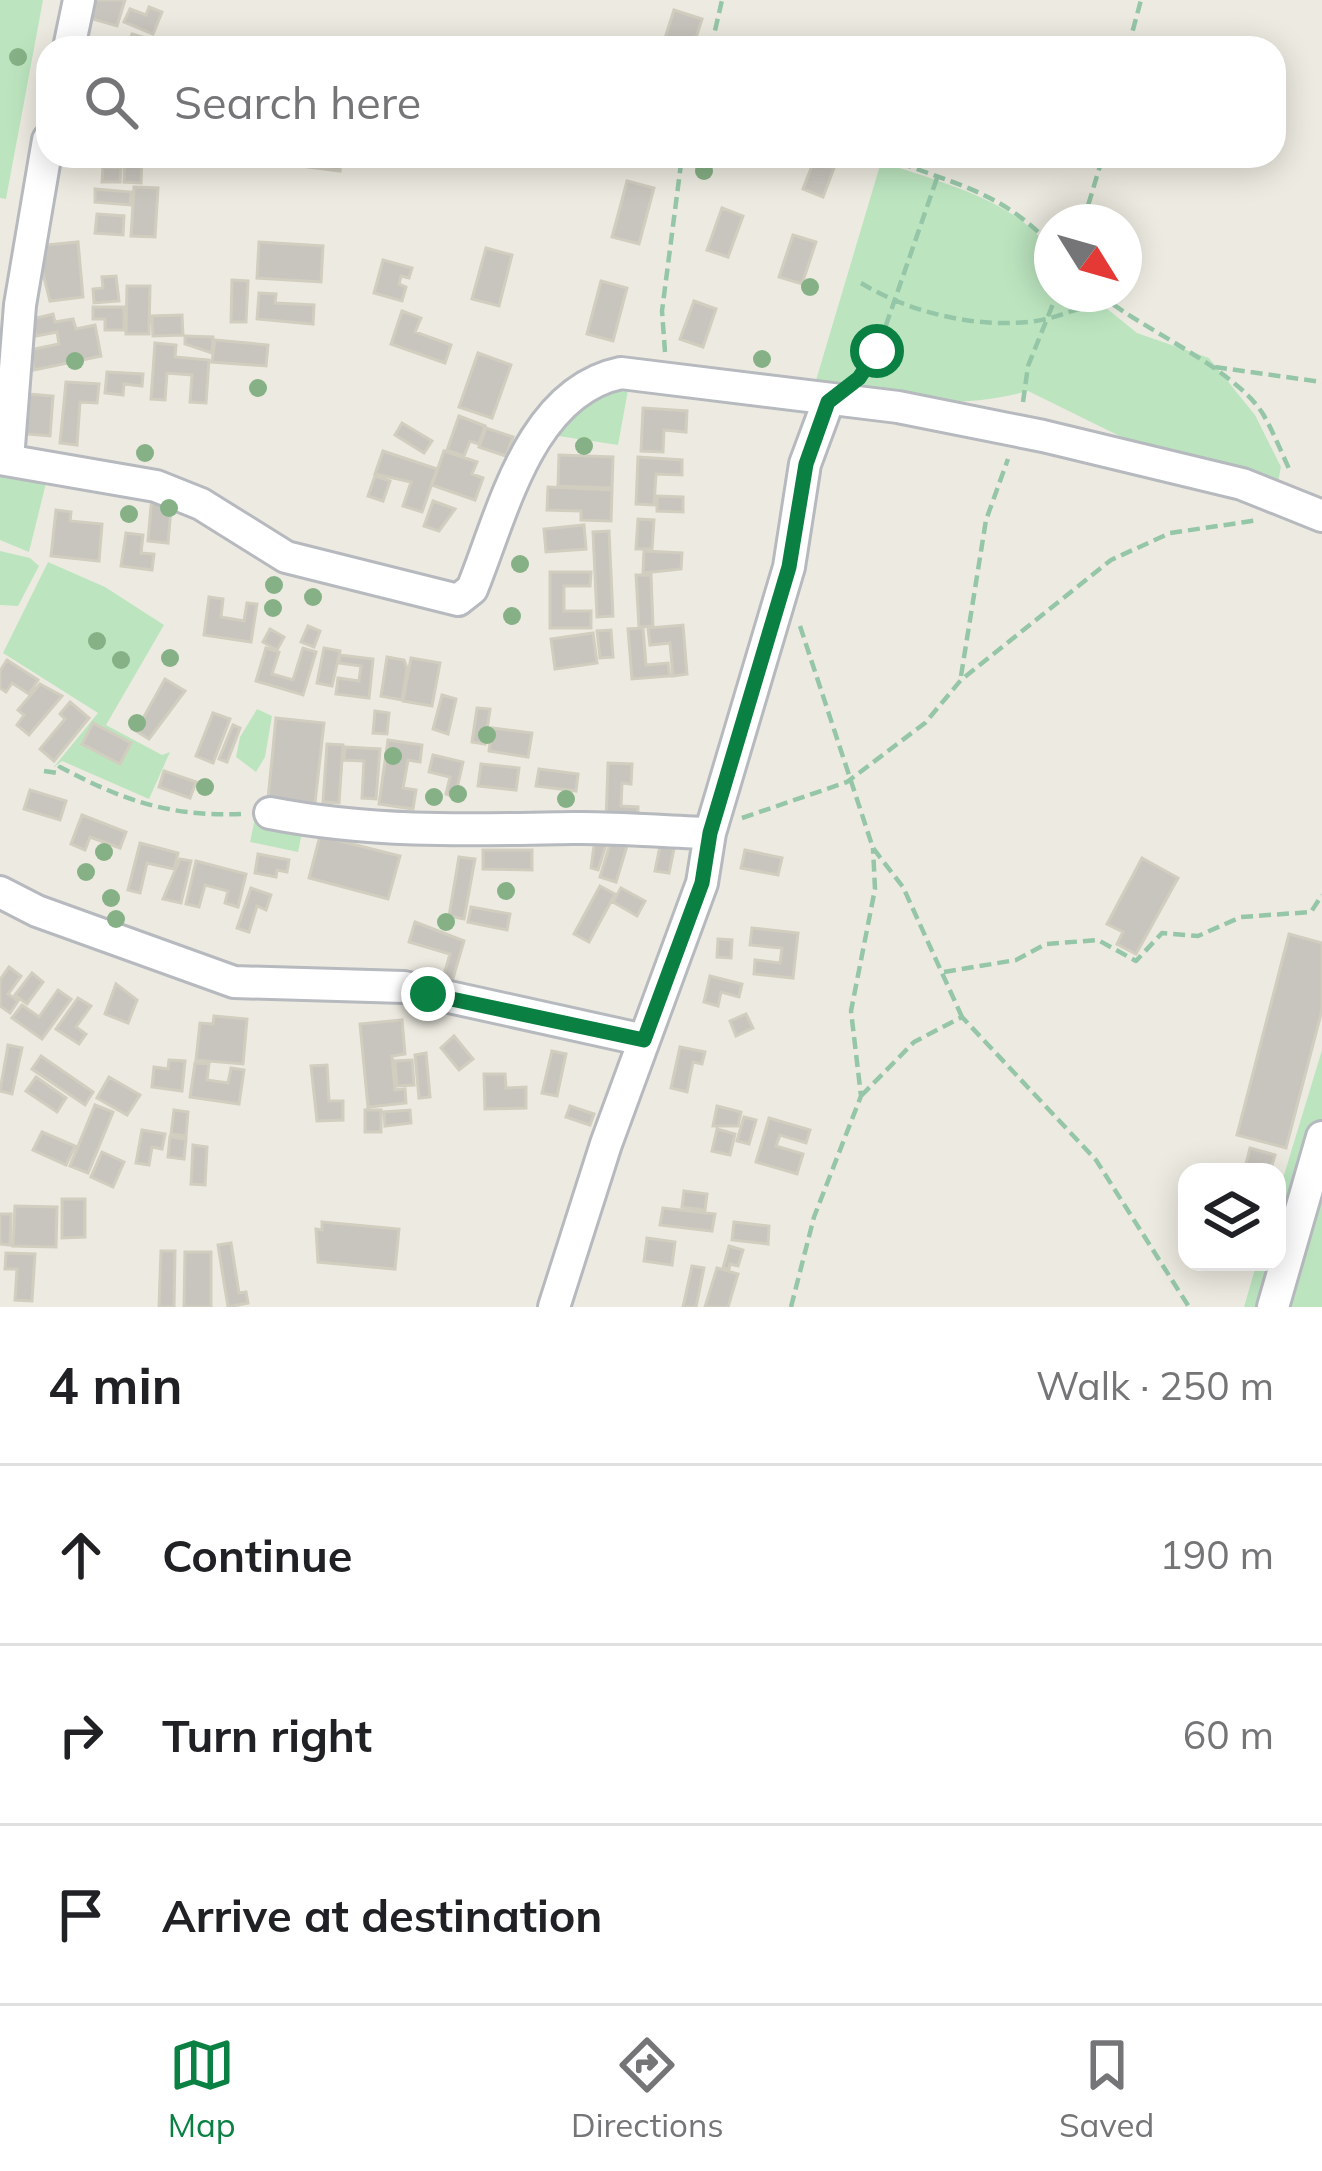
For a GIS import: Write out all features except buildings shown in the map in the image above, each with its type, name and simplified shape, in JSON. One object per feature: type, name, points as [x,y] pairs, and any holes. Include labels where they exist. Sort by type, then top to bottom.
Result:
[{"type":"street","points":[[72,36],[79,0]]},
{"type":"street","points":[[43,168],[20,305],[4,459],[156,486],[201,504],[286,557],[458,600],[472,589],[528,458],[556,407],[590,380],[621,374],[898,407],[1019,431],[1176,466],[1315,512]]},
{"type":"street","points":[[554,1307],[702,883],[710,833],[789,567],[802,476],[828,402]]},
{"type":"street","points":[[270,813],[338,826],[424,833],[578,828],[710,833]]},
{"type":"street","points":[[0,892],[77,927],[235,982],[404,987],[644,1040]]},
{"type":"street","points":[[1274,1307],[1322,1138]]},
{"type":"path","points":[[714,36],[722,0]]},
{"type":"path","points":[[1131,36],[1141,0]]},
{"type":"path","points":[[681,168],[662,348],[684,380]]},
{"type":"path","points":[[912,168],[979,188],[1034,226]]},
{"type":"path","points":[[1088,204],[1099,168]]},
{"type":"path","points":[[828,402],[868,364],[937,178]]},
{"type":"path","points":[[861,283],[892,301],[986,320],[1071,312]]},
{"type":"path","points":[[961,680],[986,520],[1019,431],[1028,367],[1052,312]]},
{"type":"path","points":[[710,833],[772,803],[847,782],[925,723],[961,680],[1112,560],[1170,532],[1315,512],[1261,411],[1213,366],[1122,312]]},
{"type":"path","points":[[1213,366],[1322,382]]},
{"type":"path","points":[[789,567],[814,677],[847,782],[873,848],[903,887],[962,1017],[1096,1160],[1189,1307]]},
{"type":"path","points":[[44,771],[57,773],[60,767],[96,786],[188,816],[270,813]]},
{"type":"path","points":[[861,1096],[851,1011],[875,890],[873,848]]},
{"type":"path","points":[[941,972],[1016,960],[1046,944],[1098,940],[1136,961],[1162,933],[1198,935],[1241,917],[1311,912],[1322,895]]},
{"type":"path","points":[[791,1307],[814,1217],[861,1096],[914,1042],[962,1017]]},
{"type":"green space","points":[[0,0],[43,0],[6,199],[0,198]]},
{"type":"green space","points":[[879,168],[899,168],[1001,207],[1034,232],[1034,312],[1111,312],[1137,333],[1209,358],[1255,415],[1281,467],[1276,492],[1156,454],[1028,391],[948,402],[814,387]]},
{"type":"green space","points":[[630,379],[618,445],[545,434],[564,407]]},
{"type":"green space","points":[[0,463],[50,467],[29,552],[0,540]]},
{"type":"green space","points":[[0,551],[30,558],[39,566],[18,606],[0,605]]},
{"type":"green space","points":[[48,562],[105,587],[164,625],[106,725],[162,755],[170,752],[149,799],[62,761],[53,768],[98,713],[3,653]]},
{"type":"green space","points":[[257,709],[272,716],[265,757],[256,772],[236,757],[240,737]]},
{"type":"green space","points":[[255,818],[303,828],[298,852],[250,842]]},
{"type":"green space","points":[[1322,1050],[1322,1307],[1244,1307],[1254,1271],[1286,1271],[1286,1168]]},
{"type":"route","points":[[428,994],[644,1040],[702,883],[710,833],[789,567],[806,464],[828,402],[859,378],[877,351]]}]
